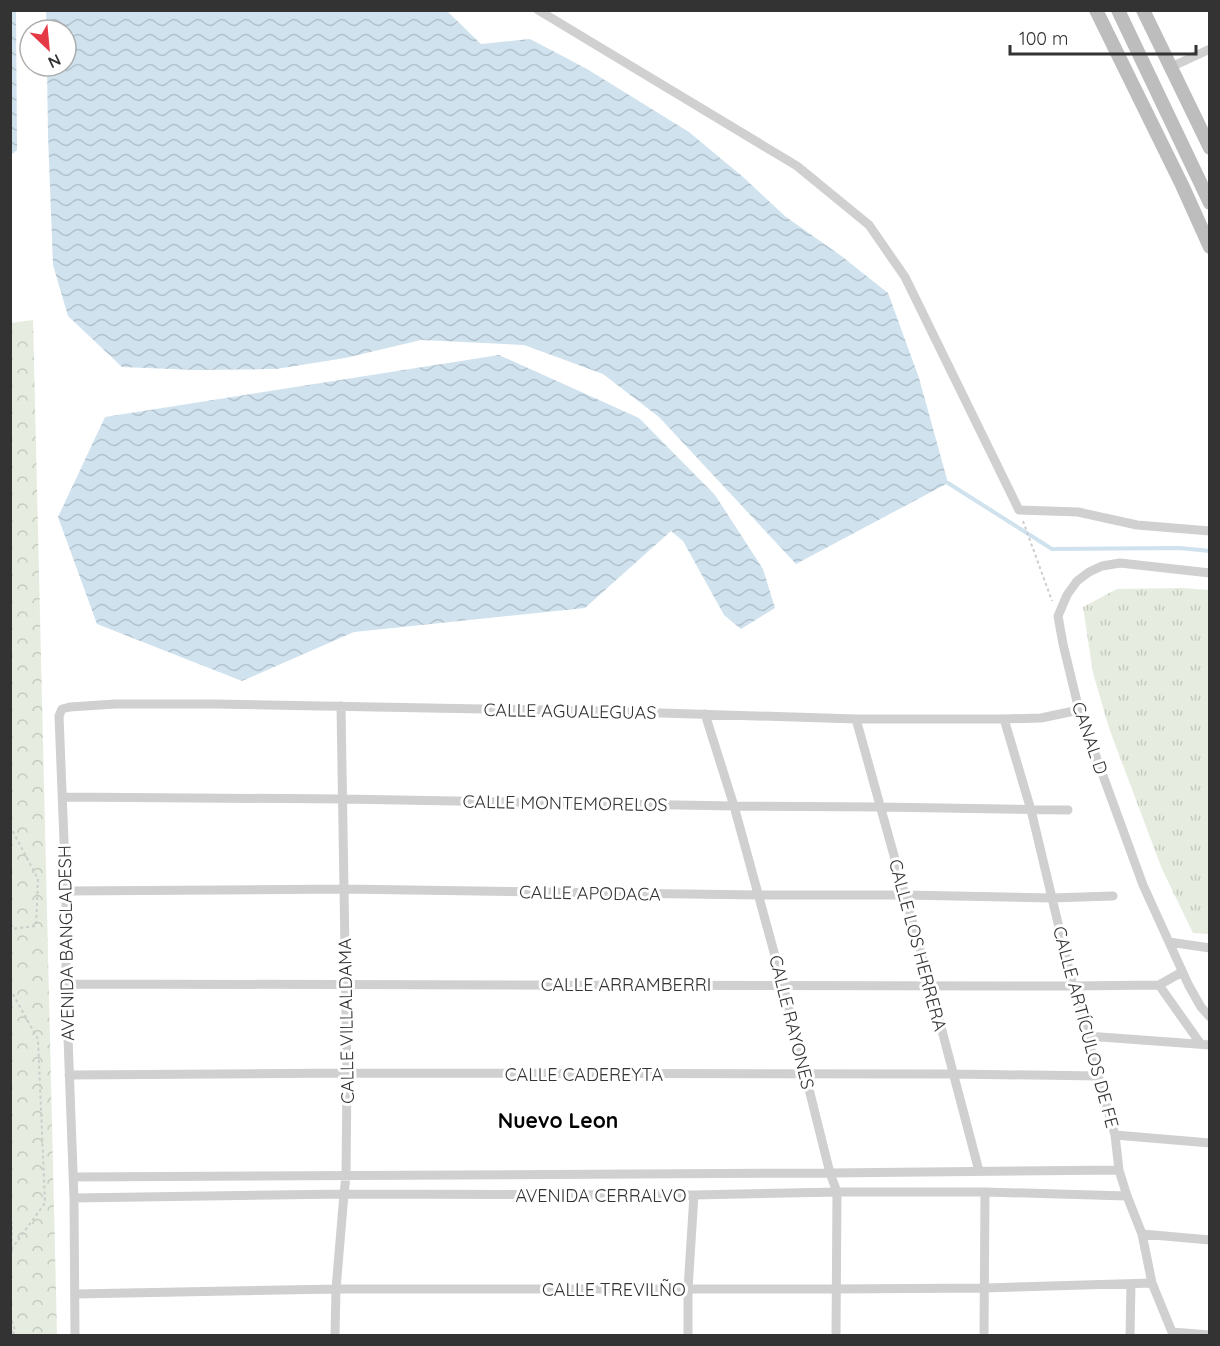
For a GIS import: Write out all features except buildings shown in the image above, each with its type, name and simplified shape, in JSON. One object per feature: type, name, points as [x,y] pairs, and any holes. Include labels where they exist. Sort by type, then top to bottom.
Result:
[{"type":"main road","points":[[1096,10],[1182,185],[1209,247]]},
{"type":"main road","points":[[1118,10],[1204,175],[1208,197],[1189,202]]},
{"type":"main road","points":[[1143,10],[1209,148]]},
{"type":"main road","points":[[1182,185],[1204,175]]},
{"type":"street","points":[[538,10],[796,165],[869,225],[904,277],[1019,510],[1078,512],[1137,525],[1209,531]]},
{"type":"street","points":[[1171,67],[1209,49]]},
{"type":"street","points":[[1058,616],[1067,595],[1077,581],[1102,566],[1120,563],[1209,573]]},
{"type":"street","name":"CANAL D","points":[[1058,616],[1079,710],[1143,885],[1182,972],[1209,1017]]},
{"type":"street","name":"CALLE AGUALEGUAS","points":[[62,710],[70,706],[160,703],[855,718],[1004,719],[1041,718],[1079,710]]},
{"type":"street","name":"CALLE VILLALDAMA","points":[[334,1335],[346,1176],[347,1073],[341,706]]},
{"type":"street","name":"AVENIDA BANGLADESH","points":[[62,710],[59,716],[74,1198],[75,1335]]},
{"type":"street","name":"CALLE RAYONES","points":[[705,714],[734,806],[783,985],[830,1173],[837,1192],[836,1335]]},
{"type":"street","name":"CALLE LOS HERRERA","points":[[855,718],[979,1171]]},
{"type":"street","name":"CALLE ARTÍCULOS DE FE","points":[[1004,719],[1031,810],[1073,986],[1115,1135],[1119,1170],[1142,1234],[1152,1282],[1171,1334]]},
{"type":"street","name":"CALLE MONTEMORELOS","points":[[63,797],[1068,810]]},
{"type":"street","name":"CALLE APODACA","points":[[66,891],[344,889],[1051,898],[1113,896]]},
{"type":"street","points":[[1169,942],[1209,948]]},
{"type":"street","points":[[1182,972],[1159,986],[1205,1044]]},
{"type":"street","name":"CALLE ARRAMBERRI","points":[[66,984],[1159,986]]},
{"type":"street","points":[[1087,1036],[1205,1044]]},
{"type":"street","name":"CALLE CADEREYTA","points":[[69,1075],[347,1073],[1099,1076]]},
{"type":"street","points":[[1115,1135],[1209,1143]]},
{"type":"street","name":"AVENIDA CERRALVO","points":[[72,1176],[1119,1170]]},
{"type":"street","name":"AVENIDA CERRALVO","points":[[74,1198],[344,1194],[694,1195],[837,1192],[984,1192],[1127,1196]]},
{"type":"street","points":[[984,1192],[984,1335]]},
{"type":"street","points":[[688,1335],[688,1289],[694,1195]]},
{"type":"street","points":[[1142,1234],[1209,1240]]},
{"type":"street","name":"CALLE TREVILÑO","points":[[75,1294],[336,1289],[985,1288],[1152,1282]]},
{"type":"street","points":[[1130,1335],[1131,1284]]},
{"type":"street","points":[[1171,1334],[1209,1335]]},
{"type":"path","points":[[1024,524],[1042,578],[1058,616]]},
{"type":"path","points":[[10,826],[38,879],[36,926],[10,929]]},
{"type":"path","points":[[10,989],[38,1039],[45,1203],[11,1251]]},
{"type":"path","points":[[10,1221],[12,1224],[10,1301]]},
{"type":"path","points":[[10,1315],[15,1330],[12,1335]]},
{"type":"green space","points":[[33,320],[57,1336],[10,1335],[10,323]]},
{"type":"green space","points":[[1117,589],[1209,590],[1209,934],[1193,933],[1162,869],[1109,728],[1093,673],[1083,607]]},
{"type":"water","points":[[10,11],[16,11],[17,150],[11,155]]},
{"type":"water","points":[[46,11],[447,11],[481,44],[530,39],[587,69],[689,132],[786,217],[888,293],[919,378],[948,483],[796,564],[659,417],[603,374],[524,345],[421,340],[345,358],[276,369],[195,370],[122,367],[68,316],[53,265],[47,78],[78,78],[78,18],[46,18]]},
{"type":"water","points":[[499,355],[639,418],[715,495],[763,569],[775,608],[741,629],[724,615],[683,541],[671,531],[585,608],[354,632],[242,681],[97,624],[58,517],[105,417]]},
{"type":"waterway","points":[[948,483],[1052,549],[1180,548],[1210,551]]},
{"type":"district","name":"Nuevo Leon","points":[[558,1120]]}]
